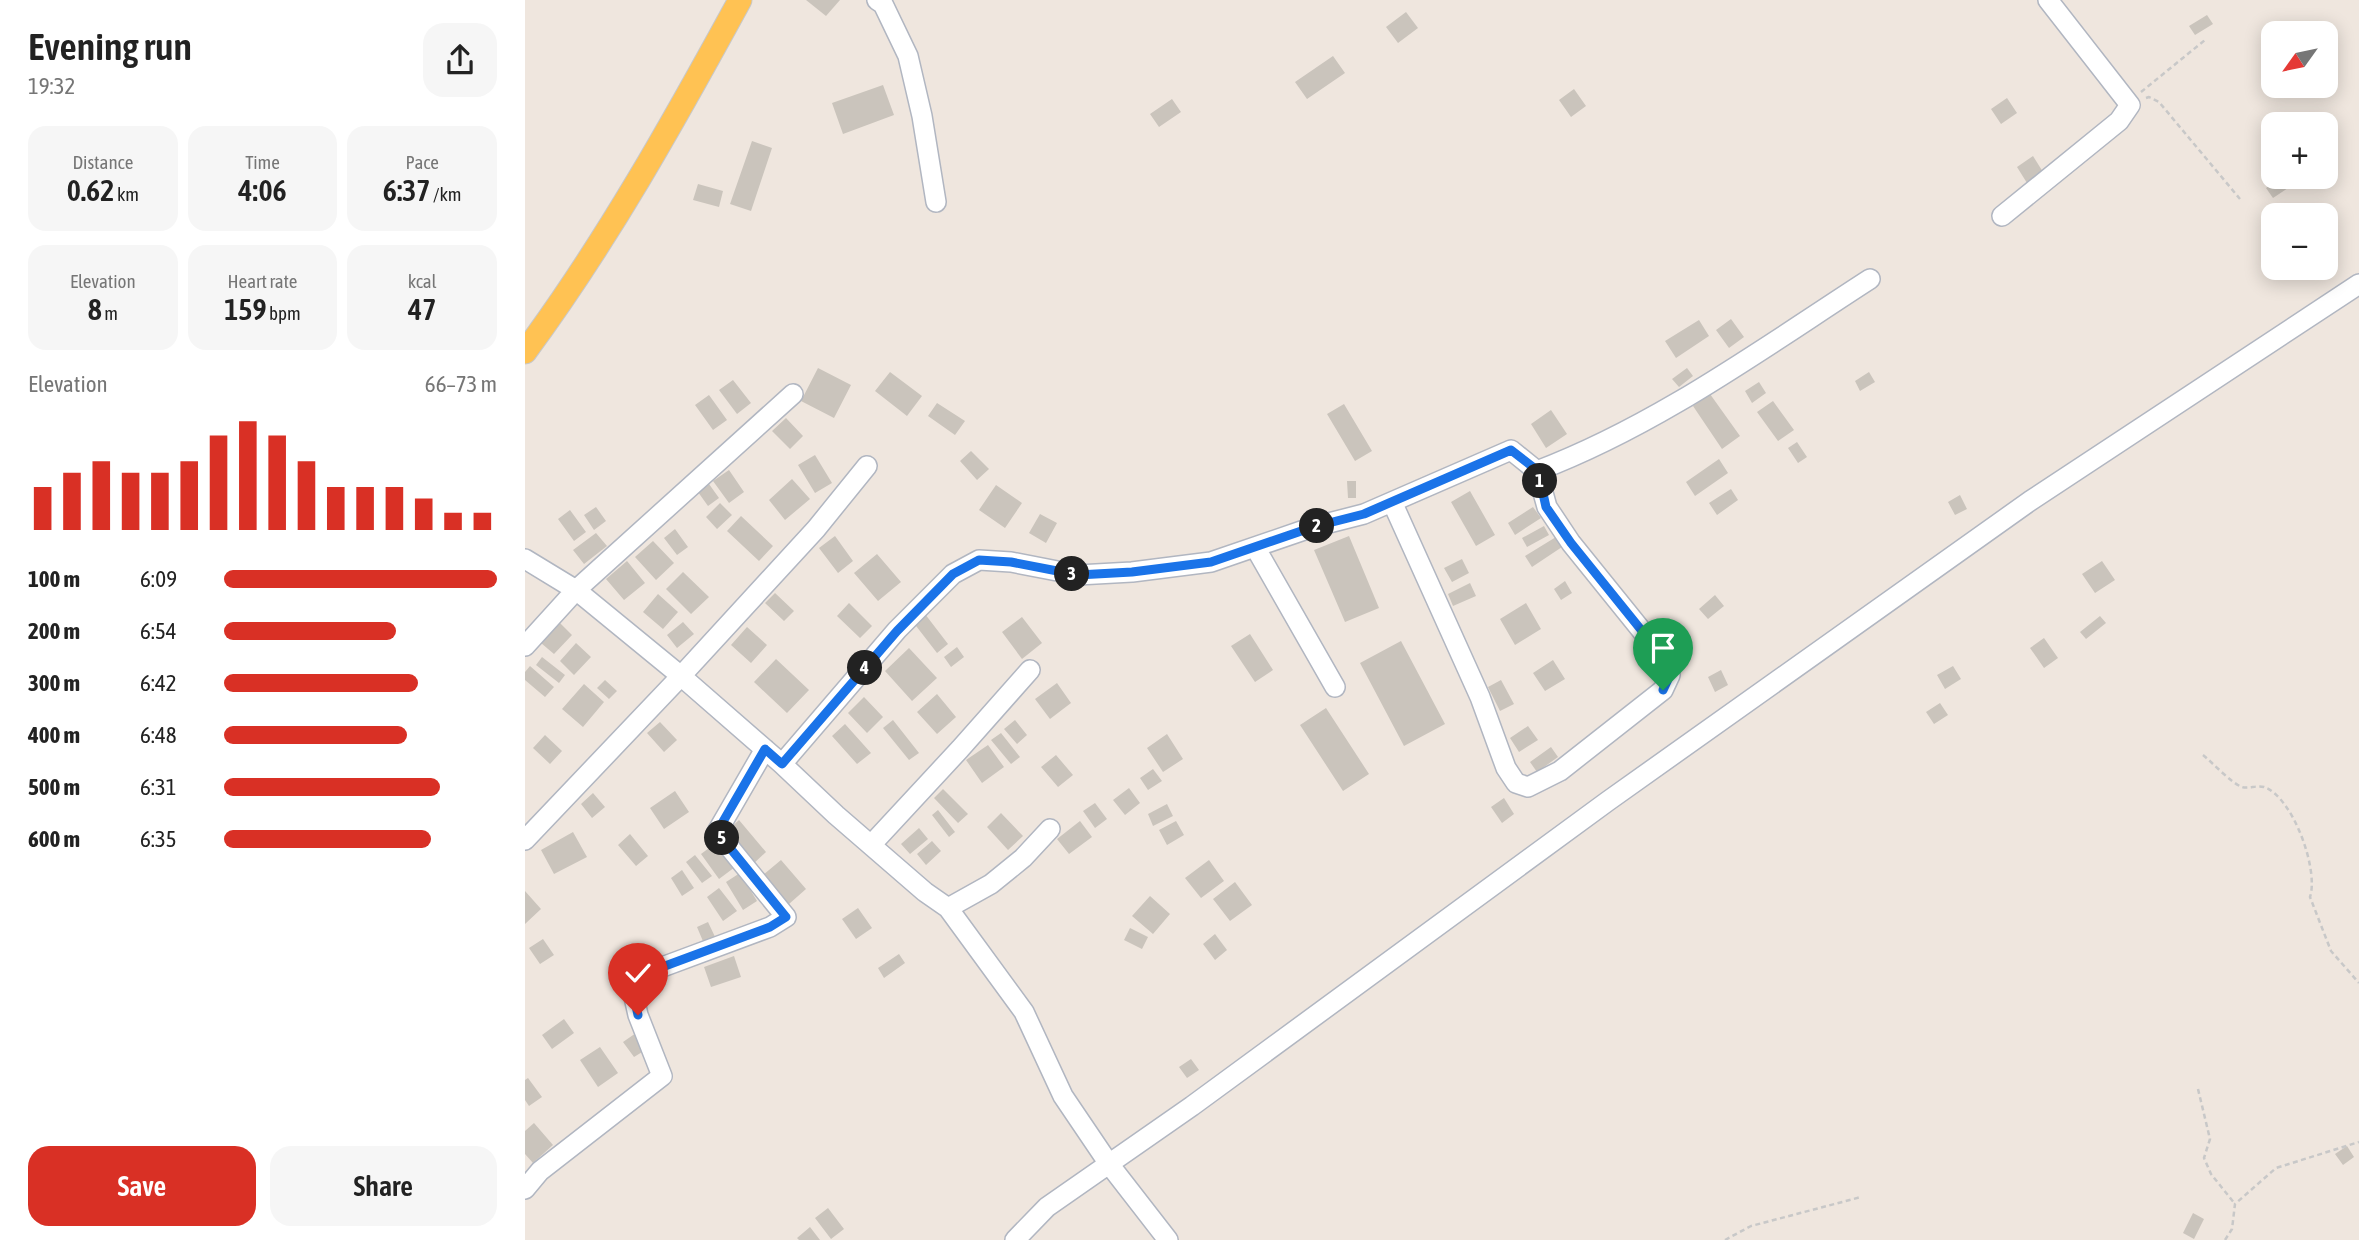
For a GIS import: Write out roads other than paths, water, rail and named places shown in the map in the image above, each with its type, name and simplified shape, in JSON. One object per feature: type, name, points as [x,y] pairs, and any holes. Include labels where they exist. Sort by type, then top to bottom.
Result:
[{"type":"main road","points":[[525,352],[557,309],[653,159],[740,0]]},
{"type":"street","points":[[877,0],[883,4],[908,57],[922,117],[936,202]]},
{"type":"street","points":[[2002,216],[2119,121],[2130,105],[2048,0]]},
{"type":"street","points":[[1538,471],[1569,459],[1680,402],[1870,279]]},
{"type":"street","points":[[1015,1240],[1047,1207],[1608,801],[2007,517],[2359,284]]},
{"type":"street","points":[[525,646],[576,590],[793,394]]},
{"type":"street","points":[[782,764],[906,621],[953,574],[979,560],[1011,562],[1078,575],[1132,572],[1211,562],[1392,504],[1486,459],[1511,450],[1538,471],[1546,507],[1571,543],[1663,657],[1670,675],[1663,690],[1560,771],[1528,787],[1516,783],[1506,768],[1480,697],[1392,504]]},
{"type":"street","points":[[525,840],[816,529],[867,466]]},
{"type":"street","points":[[1255,547],[1335,687]]},
{"type":"street","points":[[525,559],[576,590],[681,676],[871,845],[948,908],[1024,1012],[1063,1096],[1109,1164],[1168,1240]]},
{"type":"street","points":[[871,845],[1030,670]]},
{"type":"street","points":[[525,1189],[540,1171],[662,1076],[638,1015],[630,979],[770,927],[786,917],[717,832],[765,749]]},
{"type":"street","points":[[948,908],[991,884],[1023,858],[1050,828]]}]
